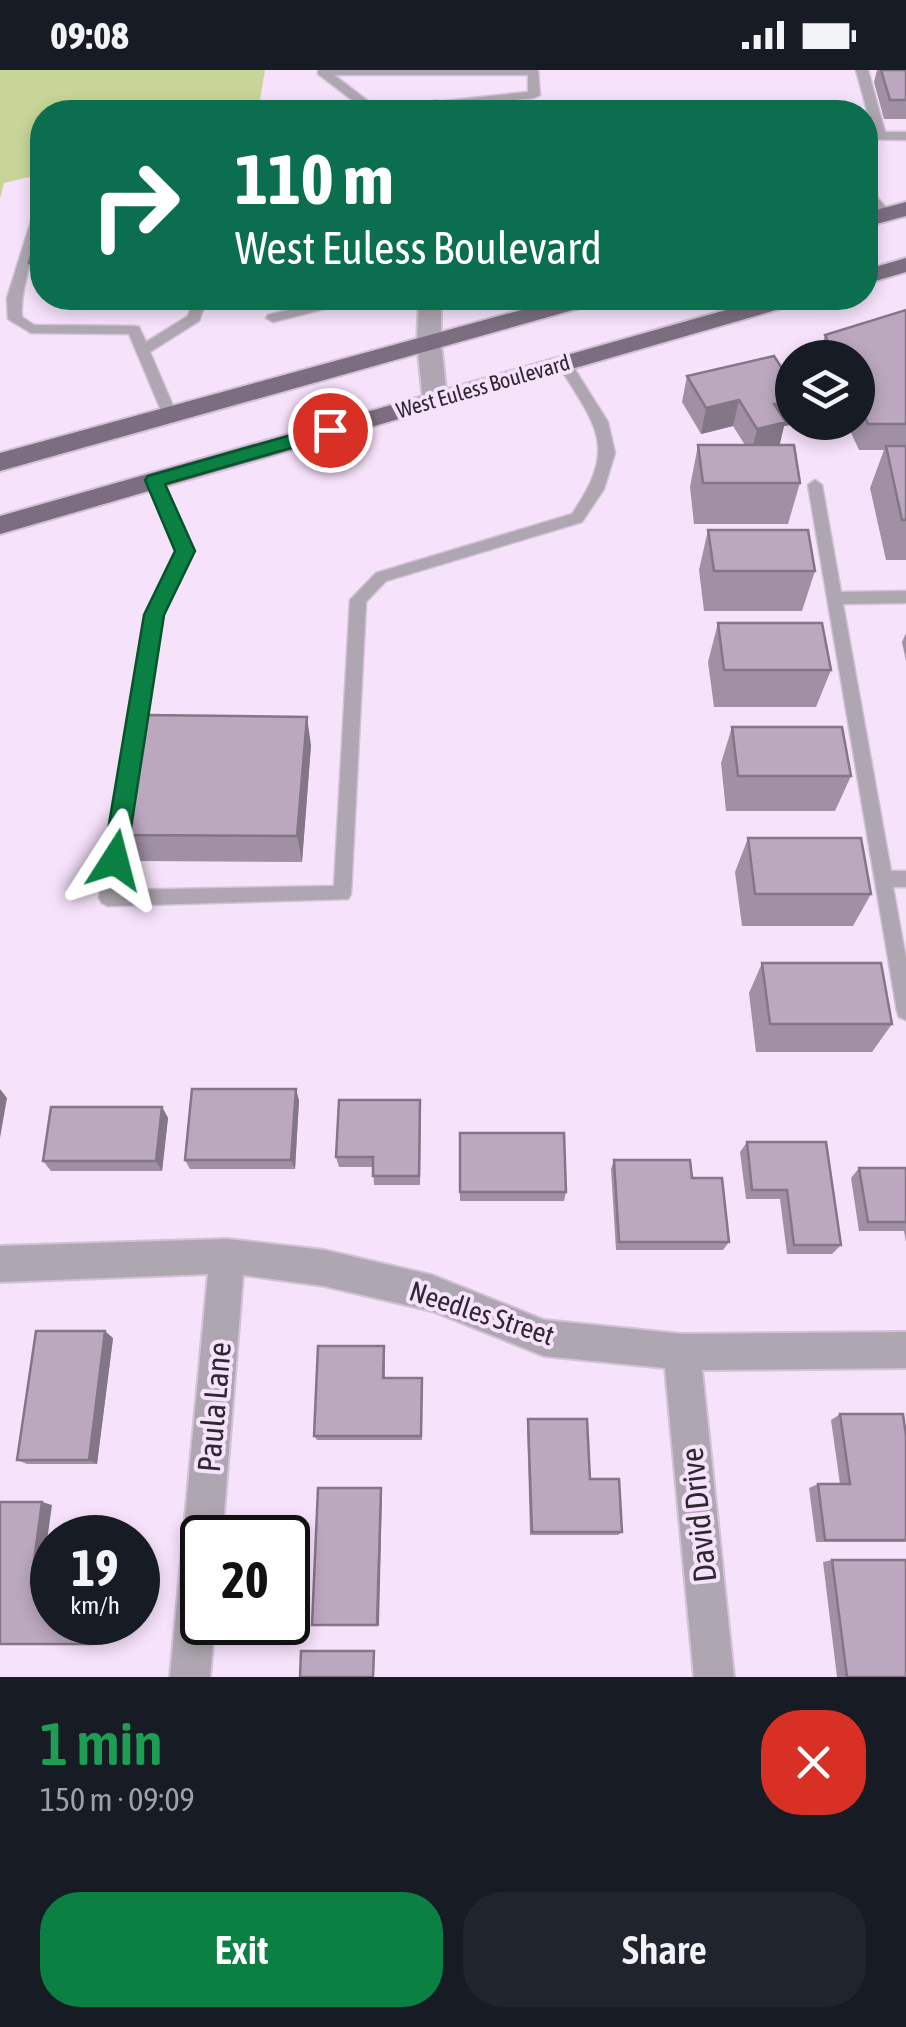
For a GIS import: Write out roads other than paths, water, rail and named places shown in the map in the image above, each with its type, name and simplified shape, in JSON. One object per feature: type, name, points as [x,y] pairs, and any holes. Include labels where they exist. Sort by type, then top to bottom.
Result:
[{"type":"main road","points":[[878,273],[904,268]]},
{"type":"main road","points":[[0,462],[547,310]]},
{"type":"main road","name":"West Euless Boulevard","points":[[0,524],[750,310]]},
{"type":"street","points":[[430,310],[435,400]]},
{"type":"street","name":"Needles Street","points":[[0,1264],[228,1256],[324,1268],[432,1293],[544,1338],[682,1352],[906,1350]]},
{"type":"street","name":"Paula Lane","points":[[190,1677],[228,1256]]},
{"type":"street","name":"David Drive","points":[[682,1352],[714,1677]]},
{"type":"lane","points":[[862,70],[870,100]]},
{"type":"lane","points":[[360,100],[322,72],[534,72],[534,95],[501,100]]},
{"type":"lane","points":[[878,128],[880,135],[906,136]]},
{"type":"lane","points":[[30,245],[14,298],[14,318],[31,328],[134,330],[170,415]]},
{"type":"lane","points":[[143,350],[194,318],[196,310]]},
{"type":"lane","points":[[273,318],[304,310]]},
{"type":"lane","points":[[154,480],[185,551],[154,615],[108,898],[342,894],[358,600],[381,577],[576,518],[597,489],[608,453],[602,422],[564,363]]},
{"type":"lane","points":[[815,485],[906,1011]]},
{"type":"lane","points":[[834,598],[906,597]]},
{"type":"lane","points":[[883,879],[906,879]]}]
